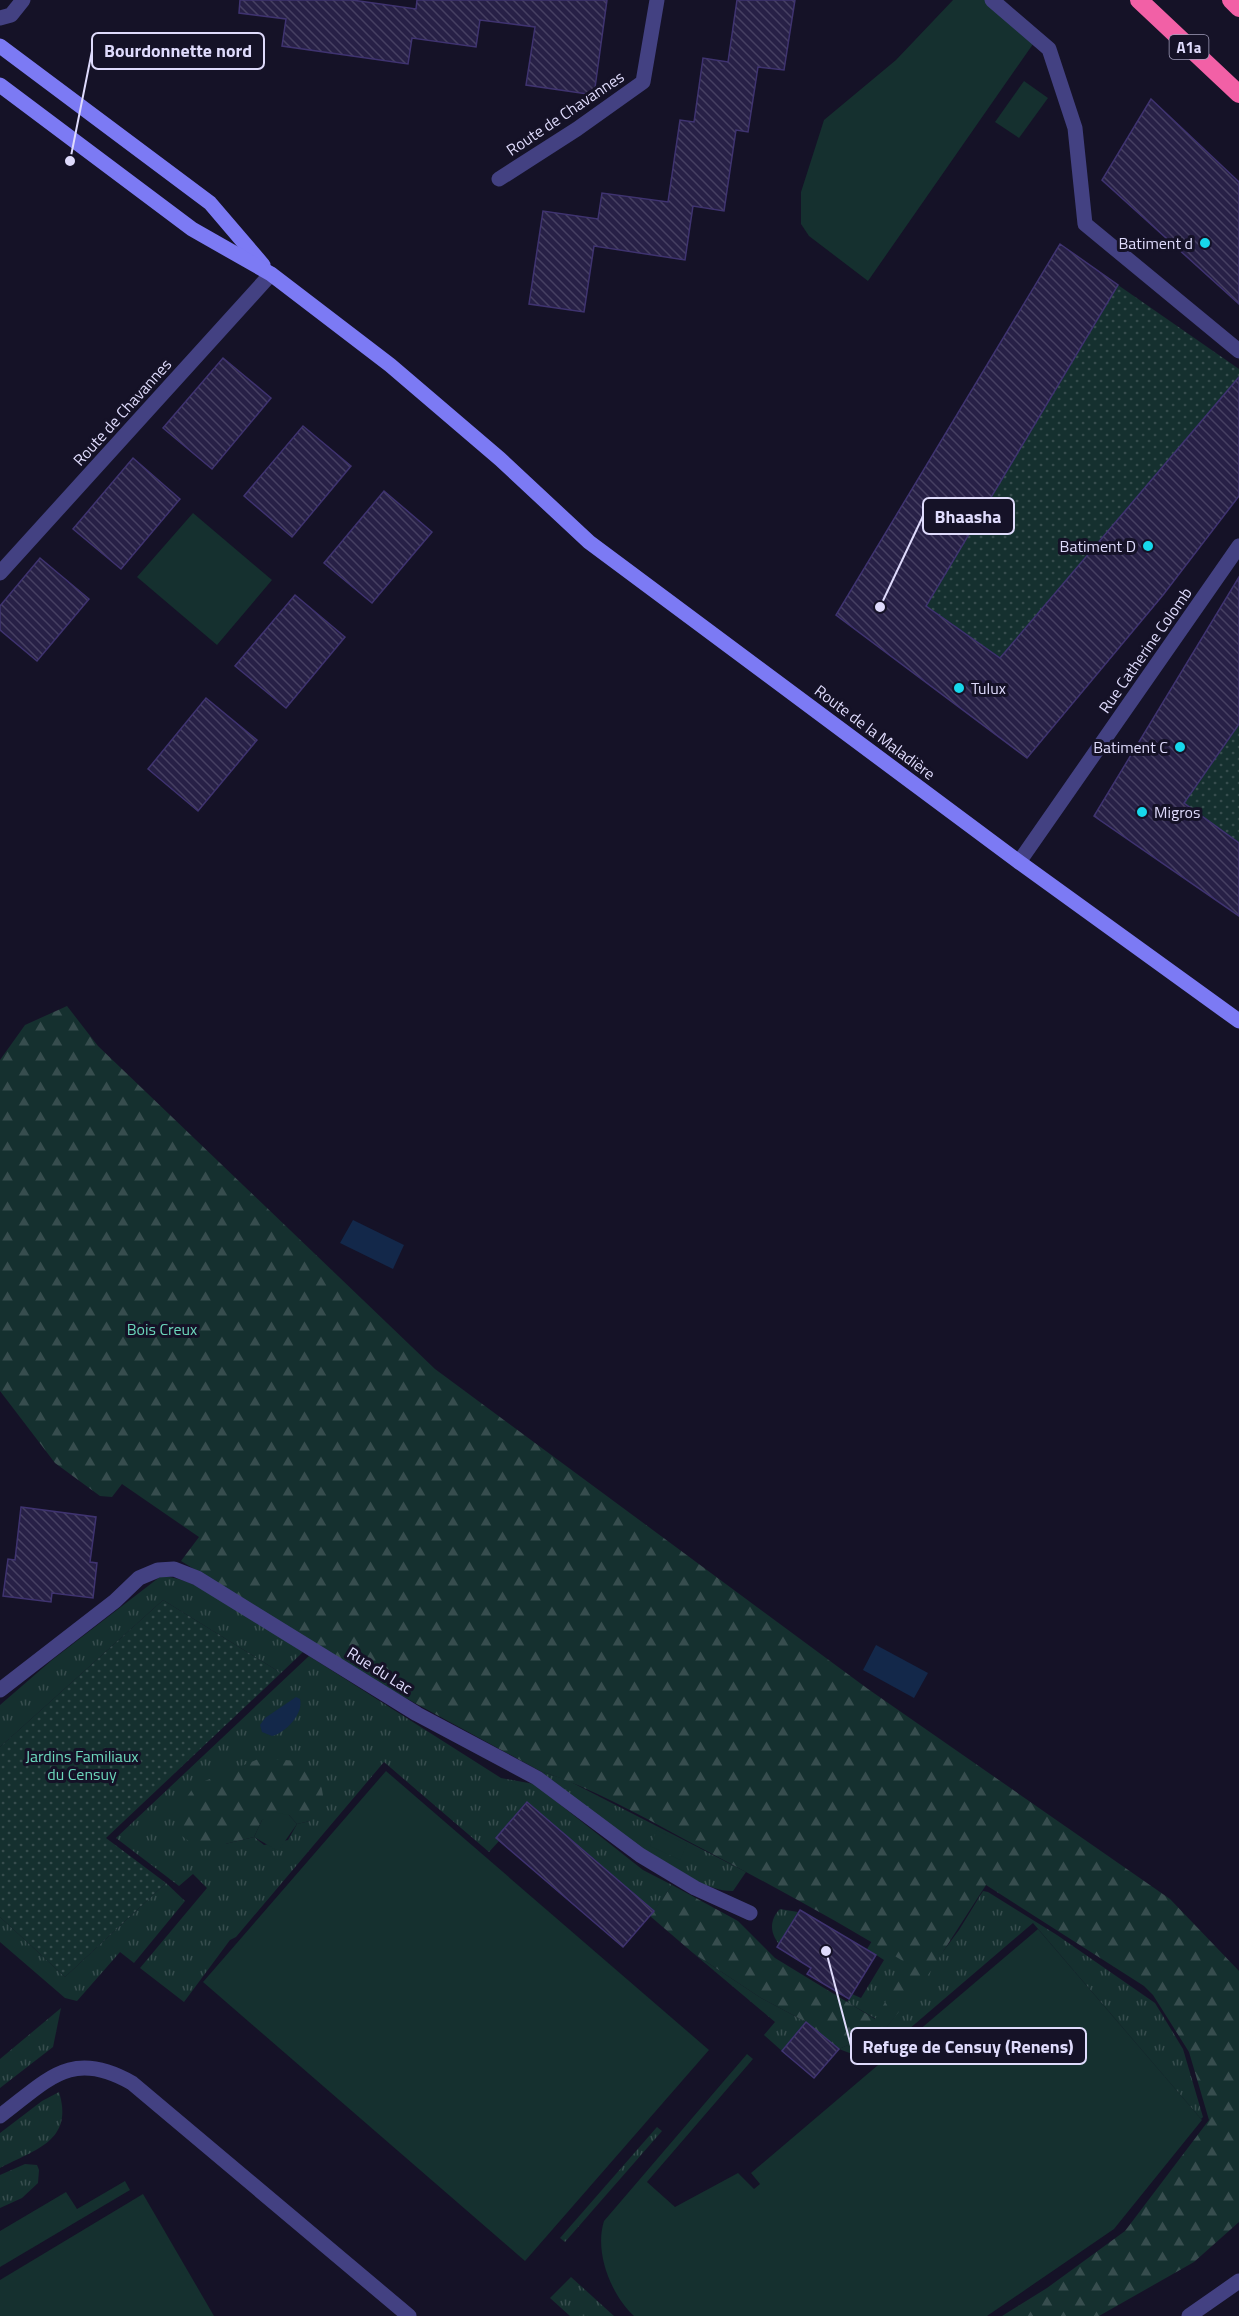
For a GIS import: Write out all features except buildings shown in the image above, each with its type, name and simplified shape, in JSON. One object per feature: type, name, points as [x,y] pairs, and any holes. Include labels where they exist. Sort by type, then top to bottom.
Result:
[{"type":"highway","name":"A1a","points":[[1139,0],[1239,94]]},
{"type":"highway","points":[[1231,0],[1239,8]]},
{"type":"main road","points":[[0,46],[210,203],[271,274]]},
{"type":"main road","points":[[0,85],[192,229],[271,274]]},
{"type":"main road","name":"Route de la Maladière","points":[[271,274],[390,365],[500,459],[589,542],[1019,862],[1239,1021]]},
{"type":"street","points":[[0,18],[11,15],[23,0]]},
{"type":"street","name":"Route de Chavannes","points":[[498,179],[577,129],[643,82],[657,0]]},
{"type":"street","points":[[992,0],[1049,50],[1075,128],[1085,224],[1239,351]]},
{"type":"street","name":"Route de Chavannes","points":[[0,573],[271,274]]},
{"type":"street","name":"Rue Catherine Colomb","points":[[1019,862],[1239,546]]},
{"type":"street","name":"Rue du Lac","points":[[0,1690],[115,1601],[139,1578],[158,1570],[174,1569],[197,1578],[417,1714],[537,1778],[640,1855],[686,1882],[750,1912]]},
{"type":"street","points":[[0,2116],[69,2068],[100,2069],[132,2083],[410,2316]]},
{"type":"street","points":[[1189,2316],[1239,2281]]},
{"type":"green space","points":[[953,0],[996,0],[1040,34],[868,281],[809,236],[801,224],[801,192],[824,120],[896,60]]},
{"type":"green space","points":[[1024,81],[1048,98],[1019,138],[995,122]]},
{"type":"green space","points":[[1118,285],[1239,369],[1239,377],[1000,658],[926,606]]},
{"type":"green space","points":[[193,513],[272,580],[217,645],[137,577]]},
{"type":"green space","points":[[1239,724],[1239,843],[1184,803]]},
{"type":"green space","name":"Bois Creux","points":[[67,1006],[98,1046],[435,1369],[868,1689],[1170,1899],[1239,1971],[1239,2222],[1194,2262],[1099,2316],[1002,2316],[1047,2288],[1125,2231],[1209,2120],[1189,2052],[1153,1995],[1144,1986],[986,1885],[928,1975],[886,2028],[839,2049],[806,2022],[761,1998],[693,1953],[650,1916],[672,1885],[738,1921],[775,1958],[875,2019],[908,1964],[806,1904],[642,1816],[602,1796],[540,1771],[391,1690],[181,1561],[199,1537],[122,1484],[112,1497],[100,1496],[55,1463],[0,1391],[0,1060],[25,1025]]},
{"type":"green space","points":[[161,1576],[195,1585],[214,1595],[303,1652],[281,1673],[163,1600],[0,1747],[0,1705],[52,1660]]},
{"type":"green space","name":"Jardins Familiaux du Censuy","points":[[163,1600],[281,1673],[106,1838],[166,1883],[65,1977],[0,1917],[0,1747]]},
{"type":"green space","points":[[309,1656],[501,1778],[534,1784],[643,1870],[672,1885],[654,1911],[527,1802],[496,1838],[499,1841],[489,1852],[384,1762],[236,1937],[230,1940],[184,2002],[140,1968],[207,1888],[193,1874],[179,1886],[116,1838]],"holes":[[[319,1773],[310,1821],[297,1824],[288,1840],[264,1845],[254,1837],[225,1844]]]},
{"type":"green space","points":[[261,1758],[297,1761],[319,1773],[324,1801],[310,1821],[297,1824],[289,1815],[262,1820],[254,1837],[225,1844],[196,1846],[179,1834],[178,1810],[195,1785]]},
{"type":"green space","points":[[386,1771],[709,2050],[525,2261],[203,1982]]},
{"type":"green space","points":[[540,1771],[567,1780],[746,1872],[733,1891],[713,1888],[689,1877],[634,1843]]},
{"type":"green space","points":[[271,1812],[289,1815],[297,1824],[278,1851],[254,1837],[262,1820]]},
{"type":"green space","points":[[657,1830],[687,1844],[680,1860],[650,1846]]},
{"type":"green space","points":[[166,1883],[185,1901],[134,1963],[120,1952],[77,2001],[65,1998],[0,1942],[0,1917],[65,1977]]},
{"type":"green space","points":[[983,1891],[1057,1935],[1155,2003],[1183,2049],[1203,2117],[1201,2119],[1033,1923],[881,2053],[863,2058],[839,2049],[886,2028],[959,1930]]},
{"type":"green space","points":[[780,1909],[798,1912],[779,1944],[774,1935],[772,1922]]},
{"type":"green space","points":[[1038,1929],[1202,2120],[1114,2229],[987,2316],[634,2316],[618,2297],[607,2272],[601,2246],[604,2221],[747,2054],[753,2059],[647,2182],[675,2207],[738,2173],[754,2189],[760,2184],[751,2173]]},
{"type":"green space","points":[[872,1941],[909,1964],[876,2019],[847,2002],[852,1994],[861,1998],[884,1960],[867,1949]]},
{"type":"green space","points":[[693,1953],[761,1998],[806,2022],[782,2051],[764,2035],[775,2022]]},
{"type":"green space","points":[[61,2008],[53,2047],[0,2088],[0,2059]]},
{"type":"green space","points":[[59,2092],[62,2109],[61,2122],[56,2133],[38,2149],[0,2168],[0,2133],[42,2101]]},
{"type":"green space","points":[[657,2127],[662,2131],[565,2242],[560,2238]]},
{"type":"green space","points":[[25,2164],[37,2165],[38,2183],[22,2198],[0,2208],[0,2175]]},
{"type":"green space","points":[[125,2181],[130,2190],[0,2267],[0,2231],[66,2192],[77,2209]]},
{"type":"green space","points":[[143,2194],[214,2316],[0,2316],[0,2280]]},
{"type":"green space","points":[[571,2277],[614,2316],[570,2316],[550,2298]]},
{"type":"water","points":[[353,1220],[404,1245],[393,1269],[340,1243]]},
{"type":"water","points":[[876,1645],[928,1673],[914,1698],[863,1670]]},
{"type":"water","points":[[296,1697],[300,1699],[299,1711],[288,1727],[272,1736],[262,1732],[260,1725],[265,1718]]},
{"type":"place","name":"Bourdonnette nord","points":[[70,161]]},
{"type":"place","name":"Batiment d","points":[[1205,243]]},
{"type":"place","name":"Batiment D","points":[[1148,546]]},
{"type":"place","name":"Bhaasha","points":[[880,607]]},
{"type":"place","name":"Tulux","points":[[959,688]]},
{"type":"place","name":"Batiment C","points":[[1180,747]]},
{"type":"place","name":"Migros","points":[[1142,812]]},
{"type":"place","name":"Refuge de Censuy (Renens)","points":[[826,1951]]}]
